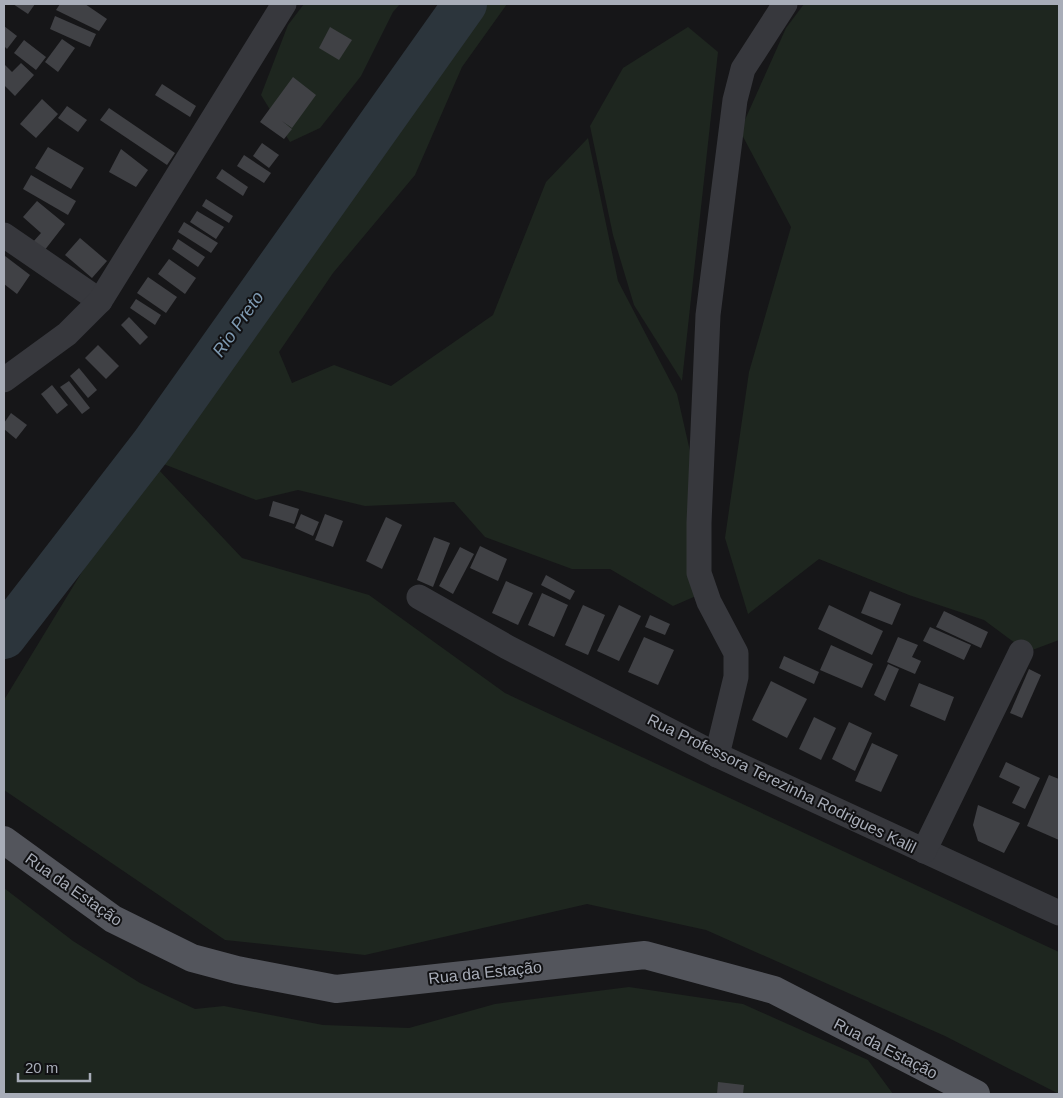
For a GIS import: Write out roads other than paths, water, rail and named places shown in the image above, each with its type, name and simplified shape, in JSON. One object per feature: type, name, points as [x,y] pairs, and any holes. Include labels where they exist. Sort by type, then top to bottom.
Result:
[{"type":"main road","name":"Rua da Estação","points":[[4,840],[113,919],[192,958],[237,970],[336,989],[645,955],[774,990],[976,1094]]},
{"type":"street","points":[[4,380],[67,334],[100,301],[284,4]]},
{"type":"street","points":[[717,754],[736,678],[736,653],[709,602],[699,573],[698,523],[708,316],[736,100],[742,69],[785,4]]},
{"type":"street","points":[[4,236],[100,301]]},
{"type":"street","name":"Rua Professora Terezinha Rodrigues Kalil","points":[[419,597],[507,647],[717,754],[1059,913]]},
{"type":"street","points":[[924,851],[1021,652]]},
{"type":"waterway","name":"Rio Preto","points":[[4,637],[153,444],[465,4]]}]
